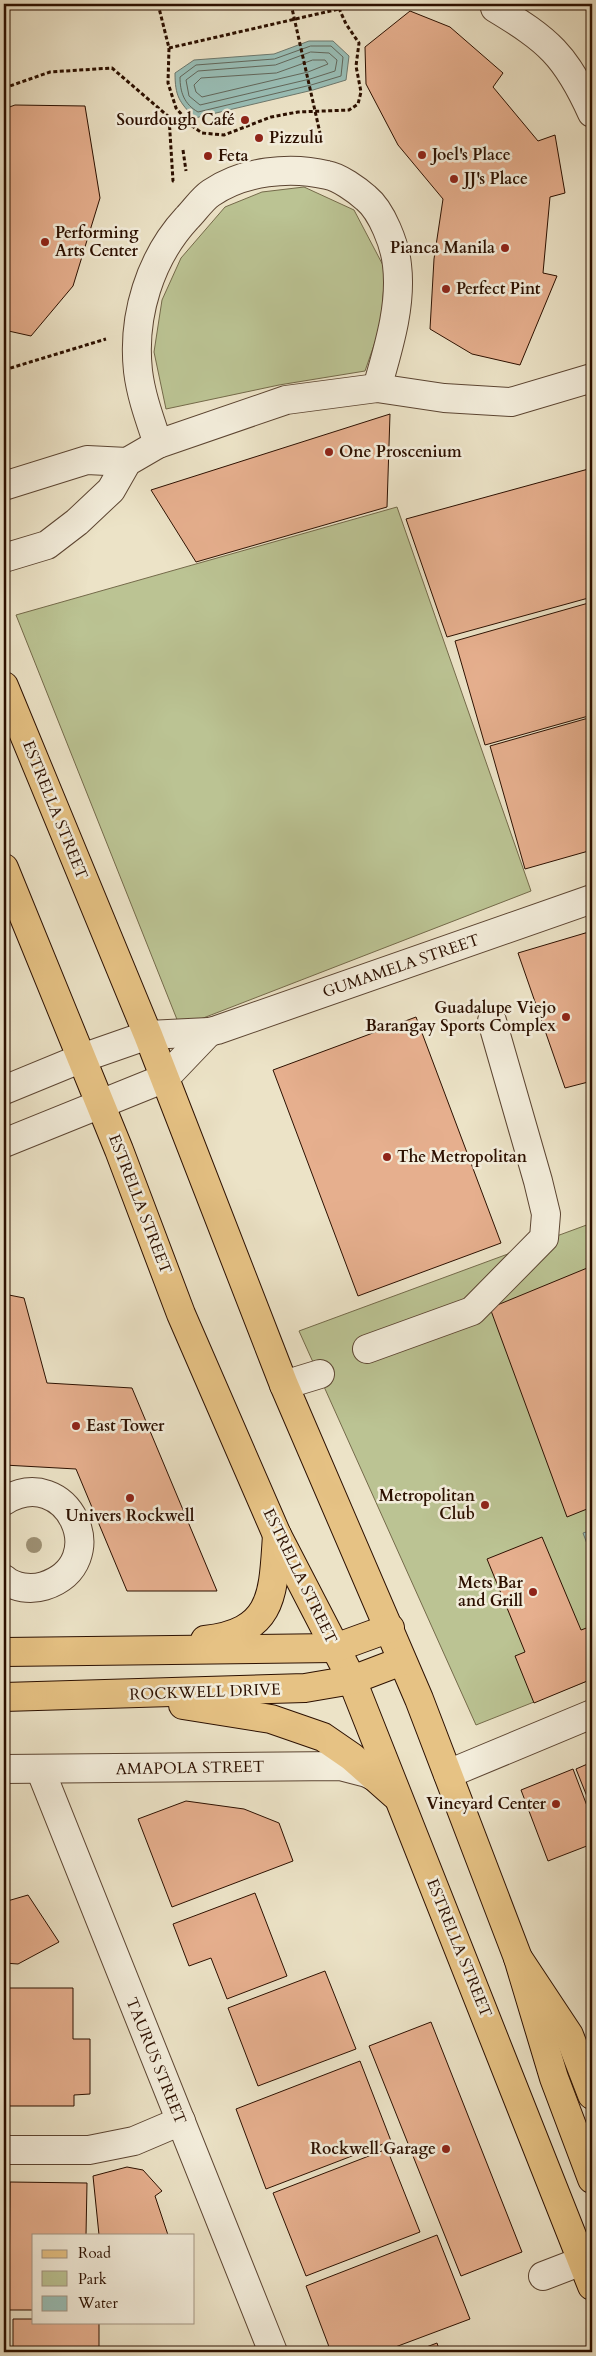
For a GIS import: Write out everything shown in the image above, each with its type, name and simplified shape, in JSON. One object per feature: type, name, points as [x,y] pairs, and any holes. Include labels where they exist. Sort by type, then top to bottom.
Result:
[{"type":"main road","name":"ESTRELLA STREET","points":[[4,686],[148,1034],[284,1385],[390,1628],[518,1958],[569,2035],[592,2095]]},
{"type":"main road","name":"ESTRELLA STREET","points":[[4,868],[101,1104],[181,1314],[277,1535],[352,1680],[592,2286]]},
{"type":"main road","points":[[127,1652],[222,1638],[243,1630],[263,1613],[271,1599],[277,1535]]},
{"type":"main road","points":[[4,1652],[335,1648],[390,1628]]},
{"type":"main road","name":"ROCKWELL DRIVE","points":[[4,1697],[122,1695],[305,1688],[352,1680],[402,1662]]},
{"type":"main road","points":[[122,1695],[271,1719],[323,1737],[352,1757],[400,1799]]},
{"type":"main road","points":[[518,1958],[554,2078],[592,2179]]},
{"type":"street","points":[[494,8],[536,32],[558,53],[577,79],[592,113]]},
{"type":"street","points":[[158,444],[144,404],[138,370],[137,330],[148,282],[170,236],[210,193],[251,174],[293,171],[329,175],[367,198],[389,231],[397,266],[392,335],[377,388]]},
{"type":"street","points":[[4,558],[47,545],[77,522],[111,490],[127,462],[158,444],[286,400],[377,388],[444,398],[511,402],[592,378]]},
{"type":"street","points":[[4,486],[87,460],[127,462]]},
{"type":"street","name":"GUMAMELA STREET","points":[[4,1090],[82,1058],[148,1034],[210,1032],[592,899]]},
{"type":"street","points":[[367,1349],[472,1311],[544,1238],[546,1214],[492,1021]]},
{"type":"street","name":"GUMAMELA STREET","points":[[4,1143],[165,1078],[210,1032]]},
{"type":"street","points":[[284,1385],[320,1374]]},
{"type":"street","points":[[4,1501],[12,1496],[28,1492],[44,1494],[60,1501],[78,1527],[80,1543],[76,1559],[67,1572],[54,1583],[39,1588],[23,1588],[4,1579]]},
{"type":"street","points":[[448,1774],[592,1714]]},
{"type":"street","name":"AMAPOLA STREET","points":[[4,1769],[340,1766],[375,1777]]},
{"type":"street","name":"TAURUS STREET","points":[[40,1769],[273,2352]]},
{"type":"street","points":[[4,2150],[90,2150],[134,2141],[181,2121]]},
{"type":"street","points":[[543,2276],[582,2261]]},
{"type":"path","points":[[158,4],[170,48],[168,83],[176,108],[192,126],[202,133],[224,136],[271,117],[298,112],[349,110],[358,104],[361,92],[356,66],[359,42],[346,24],[337,4]]},
{"type":"path","points":[[291,4],[329,175]]},
{"type":"path","points":[[170,48],[340,9]]},
{"type":"path","points":[[4,88],[50,72],[112,68],[170,117],[173,181]]},
{"type":"path","points":[[183,150],[186,173],[195,172]]},
{"type":"path","points":[[4,370],[137,330]]},
{"type":"green space","points":[[304,187],[354,210],[385,269],[381,325],[365,371],[279,385],[166,409],[154,352],[162,300],[181,258],[225,207],[262,192]]},
{"type":"green space","points":[[397,507],[531,891],[180,1027],[16,615]]},
{"type":"green space","name":"Metropolitan Club","points":[[592,1223],[592,1679],[476,1725],[299,1331]]},
{"type":"water","points":[[309,41],[333,41],[349,56],[346,80],[313,90],[195,118],[179,98],[175,73],[194,60],[274,54]]},
{"type":"water","points":[[592,1530],[592,1557],[583,1533]]},
{"type":"building","points":[[410,11],[450,27],[503,73],[493,87],[538,141],[555,135],[565,193],[550,197],[543,273],[557,276],[520,365],[472,354],[430,329],[434,259],[443,199],[398,145],[366,84],[365,47]]},
{"type":"building","name":"Performing Arts Center","points":[[15,105],[85,106],[100,198],[73,286],[31,336],[4,330],[4,109]]},
{"type":"building","name":"One Proscenium","points":[[390,414],[387,507],[196,562],[151,490]]},
{"type":"building","points":[[592,468],[592,597],[447,637],[406,519]]},
{"type":"building","points":[[592,602],[592,715],[485,745],[455,641]]},
{"type":"building","points":[[592,717],[592,850],[525,869],[490,746]]},
{"type":"building","name":"Guadalupe Viejo Barangay Sports Complex","points":[[592,931],[592,1081],[565,1088],[518,953]]},
{"type":"building","name":"The Metropolitan","points":[[416,1017],[501,1243],[358,1296],[273,1070]]},
{"type":"building","points":[[592,1266],[592,1507],[567,1517],[490,1308]]},
{"type":"building","name":"East Tower","points":[[4,1294],[24,1298],[47,1383],[132,1388],[217,1591],[127,1591],[76,1469],[4,1465]]},
{"type":"building","name":"Mets Bar and Grill","points":[[542,1537],[581,1630],[592,1626],[592,1679],[534,1703],[515,1656],[525,1652],[487,1559]]},
{"type":"building","points":[[592,1762],[592,1809],[576,1769]]},
{"type":"building","name":"Vineyard Center","points":[[573,1769],[592,1819],[592,1844],[548,1861],[521,1790]]},
{"type":"building","points":[[186,1801],[244,1809],[279,1823],[293,1861],[172,1907],[138,1819]]},
{"type":"building","points":[[255,1893],[287,1976],[227,1999],[211,1958],[189,1966],[173,1924]]},
{"type":"building","points":[[28,1895],[59,1942],[18,1964],[4,1963],[4,1902]]},
{"type":"building","points":[[325,1971],[356,2049],[258,2086],[228,2008]]},
{"type":"building","points":[[4,1988],[73,1988],[73,2039],[90,2039],[90,2094],[74,2095],[74,2106],[4,2106]]},
{"type":"building","name":"Rockwell Garage","points":[[431,2022],[522,2252],[461,2276],[369,2046]]},
{"type":"building","points":[[360,2061],[391,2141],[266,2189],[236,2109]]},
{"type":"building","points":[[387,2149],[420,2232],[306,2276],[273,2193]]},
{"type":"building","points":[[127,2167],[143,2170],[162,2191],[155,2196],[168,2234],[99,2234],[93,2176]]},
{"type":"building","points":[[10,2182],[87,2183],[86,2234],[32,2234],[32,2310],[9,2310]]},
{"type":"building","points":[[437,2235],[470,2319],[382,2352],[331,2352],[306,2286]]},
{"type":"building","points":[[13,2319],[32,2319],[32,2324],[99,2324],[99,2352],[13,2352]]},
{"type":"building","points":[[437,2343],[440,2352],[413,2352]]},
{"type":"place","name":"Sourdough Café","points":[[245,120]]},
{"type":"place","name":"Pizzulu","points":[[259,138]]},
{"type":"place","name":"Joel's Place","points":[[422,155]]},
{"type":"place","name":"Feta","points":[[208,156]]},
{"type":"place","name":"JJ's Place","points":[[454,179]]},
{"type":"place","name":"Performing Arts Center","points":[[45,242]]},
{"type":"place","name":"Pianca Manila","points":[[505,248]]},
{"type":"place","name":"Perfect Pint","points":[[446,289]]},
{"type":"place","name":"One Proscenium","points":[[329,452]]},
{"type":"place","name":"Guadalupe Viejo Barangay Sports Complex","points":[[566,1017]]},
{"type":"place","name":"The Metropolitan","points":[[387,1157]]},
{"type":"place","name":"East Tower","points":[[76,1426]]},
{"type":"place","name":"Univers Rockwell","points":[[130,1498]]},
{"type":"place","name":"Metropolitan Club","points":[[485,1505]]},
{"type":"place","name":"Mets Bar and Grill","points":[[533,1592]]},
{"type":"place","name":"Vineyard Center","points":[[556,1804]]},
{"type":"place","name":"Rockwell Garage","points":[[446,2149]]}]
